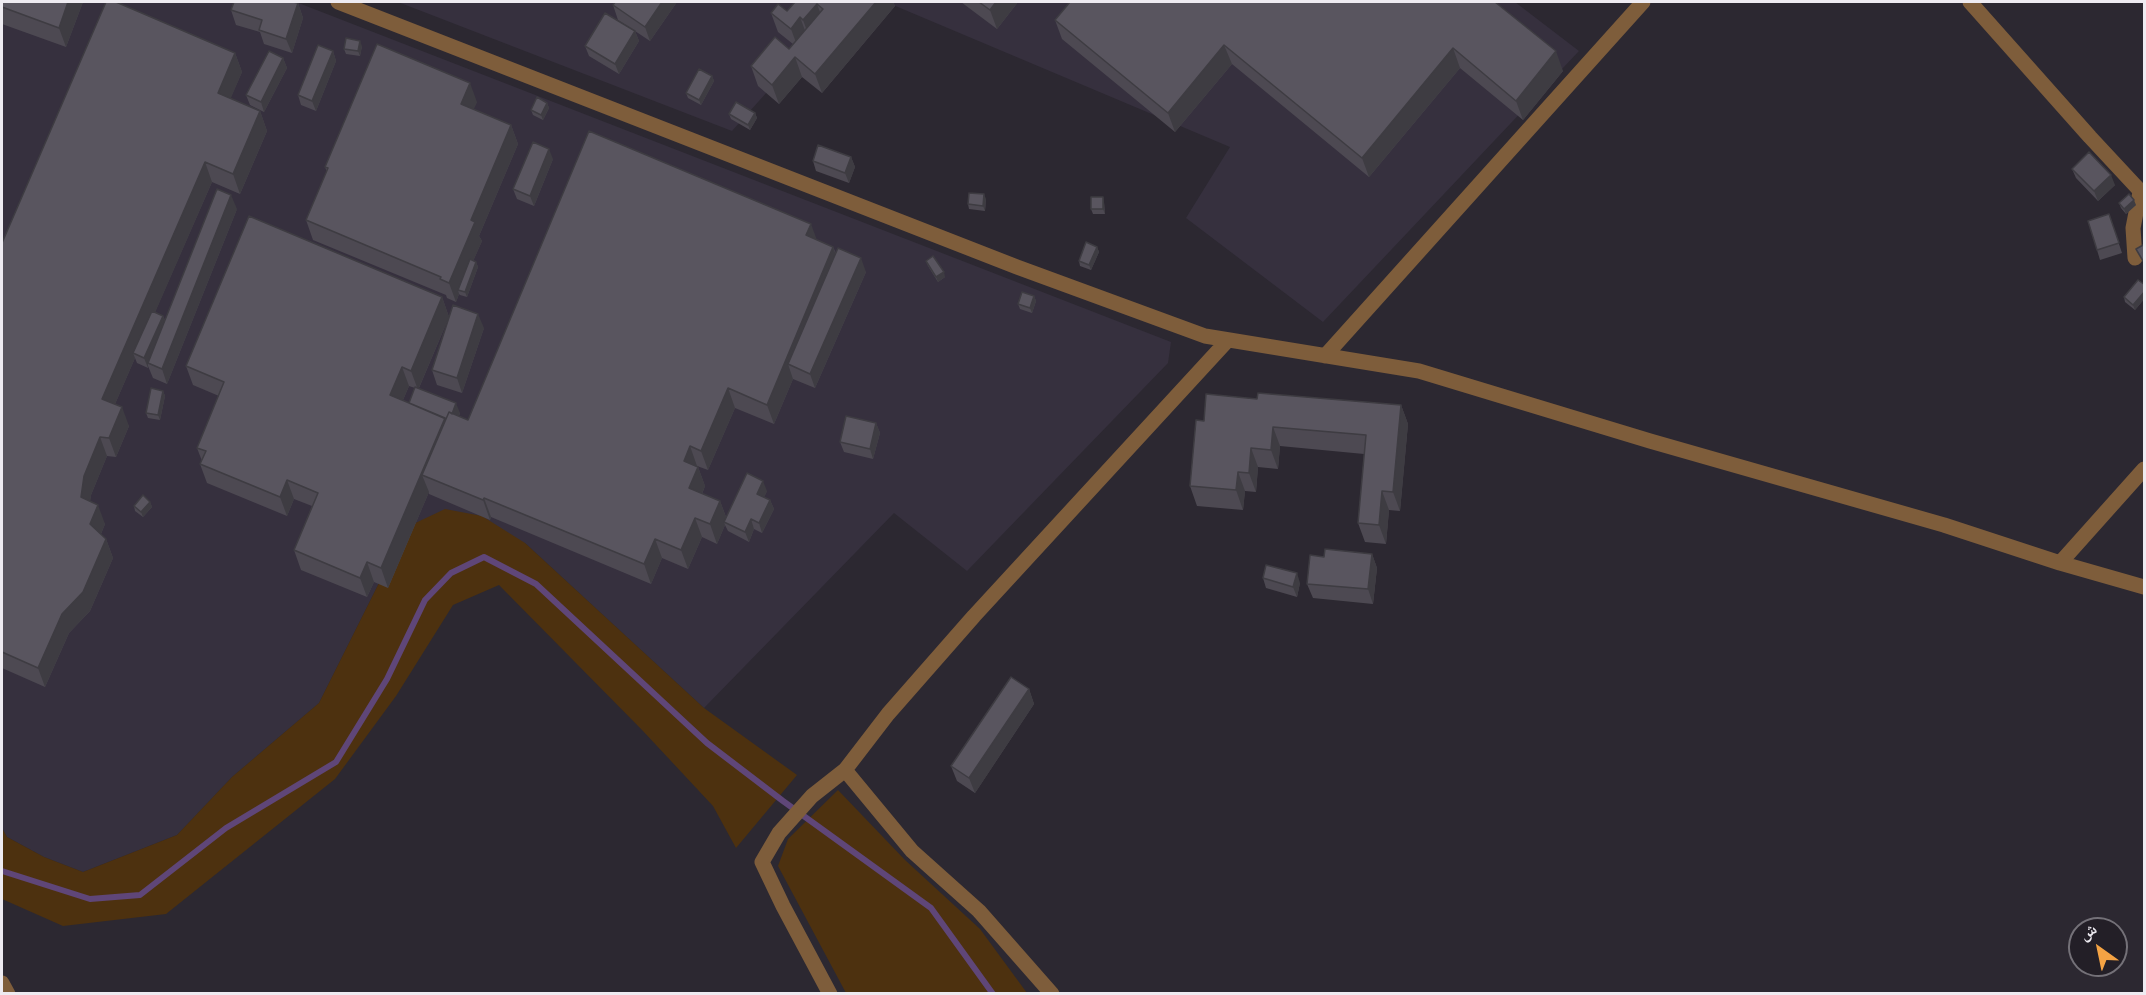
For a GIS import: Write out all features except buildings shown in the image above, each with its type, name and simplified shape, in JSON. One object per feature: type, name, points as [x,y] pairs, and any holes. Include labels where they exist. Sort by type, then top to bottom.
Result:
[{"type":"street","points":[[338,2],[1017,267],[1205,336],[1419,371],[1650,441],[1944,525],[2060,563],[2145,587]]},
{"type":"street","points":[[1325,356],[1643,2]]},
{"type":"street","points":[[1970,2],[2142,193],[2133,228],[2136,258]]},
{"type":"street","points":[[830,993],[762,862],[779,833],[812,796],[845,770],[888,714],[974,616],[1228,340]]},
{"type":"street","points":[[2060,563],[2145,469]]},
{"type":"street","points":[[845,770],[912,851],[978,910],[1052,993]]},
{"type":"street","points":[[2,983],[8,993]]},
{"type":"shaded area","points":[[2,2],[296,2],[1171,342],[1168,363],[967,571],[894,513],[704,708],[525,543],[407,527],[319,703],[232,777],[177,835],[83,872],[44,857],[7,837],[2,828]]},
{"type":"shaded area","points":[[398,2],[848,2],[732,131]]},
{"type":"shaded area","points":[[886,2],[1515,2],[1579,51],[1323,322],[1186,218],[1230,147]]},
{"type":"shaded area","points":[[445,509],[482,516],[525,543],[704,708],[797,775],[736,848],[713,806],[643,731],[499,585],[453,605],[396,696],[335,779],[166,914],[63,926],[2,899],[2,828],[7,837],[44,857],[83,872],[177,835],[232,777],[319,703],[407,527]]},
{"type":"shaded area","points":[[838,790],[905,860],[980,929],[1027,993],[846,993],[778,866],[788,839]]},
{"type":"waterway","points":[[2,871],[90,899],[140,895],[226,828],[336,762],[387,679],[425,600],[451,573],[484,557],[536,584],[707,743],[931,908],[993,994]]}]
